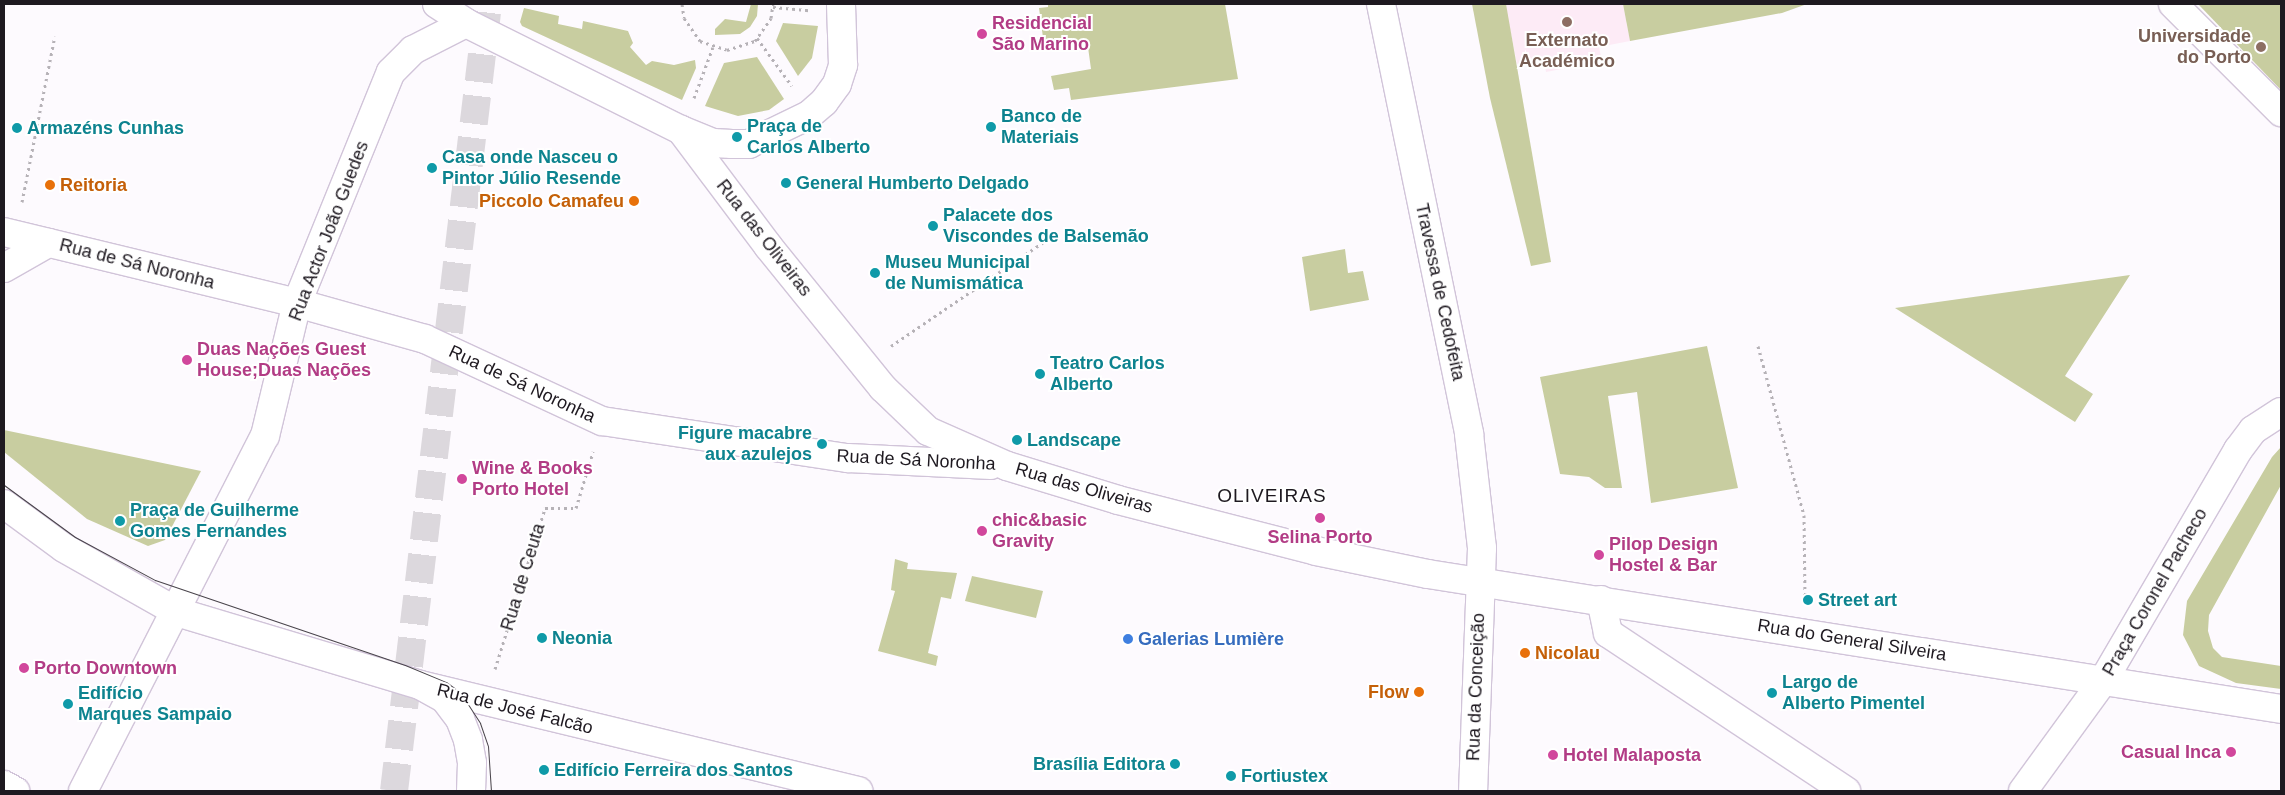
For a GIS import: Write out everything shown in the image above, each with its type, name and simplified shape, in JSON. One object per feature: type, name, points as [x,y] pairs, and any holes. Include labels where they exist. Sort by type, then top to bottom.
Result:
[{"type":"street","points":[[437,4],[462,13],[686,118],[713,143],[749,144],[809,115],[836,84],[843,65],[828,7]]},
{"type":"street","name":"Travessa de Cedofeita","points":[[1381,4],[1469,434],[1482,548],[1479,582]]},
{"type":"street","points":[[2174,4],[2281,112]]},
{"type":"street","name":"Rua Actor João Guedes","points":[[83,791],[177,612],[265,436],[297,303],[391,72],[413,50],[462,13]]},
{"type":"street","name":"Rua das Oliveiras","points":[[686,118],[768,246],[882,388],[928,431],[1007,466],[1118,500],[1316,551],[1479,582]]},
{"type":"street","name":"Rua de Sá Noronha","points":[[9,233],[297,303],[426,339],[602,421],[848,458],[1007,466]]},
{"type":"street","name":"Rua de Sá Noronha","points":[[4,268],[48,242]]},
{"type":"street","name":"Praça Coronel Pacheco","points":[[2281,412],[2253,430],[2238,450],[2103,681],[2281,709]]},
{"type":"street","name":"Rua de José Falcão","points":[[4,504],[64,548],[177,612],[420,685],[858,791]]},
{"type":"street","points":[[1479,582],[1601,600],[1608,633],[1846,791]]},
{"type":"street","name":"Rua da Conceição","points":[[1473,791],[1479,582]]},
{"type":"street","name":"Rua do General Silveira","points":[[1601,600],[2103,681]]},
{"type":"street","points":[[2023,791],[2103,681]]},
{"type":"street","points":[[420,685],[444,699],[460,719],[472,763],[471,791]]},
{"type":"street","points":[[4,785],[15,791]]},
{"type":"path","points":[[682,4],[690,31],[713,47],[727,50],[741,48],[757,38],[771,18],[773,5],[828,7]]},
{"type":"path","points":[[9,233],[55,36]]},
{"type":"path","points":[[757,38],[795,90]]},
{"type":"path","points":[[686,118],[713,47]]},
{"type":"path","points":[[882,352],[1045,241]]},
{"type":"path","points":[[1758,346],[1804,515],[1805,633]]},
{"type":"path","name":"Rua de Ceuta","points":[[494,672],[544,508],[576,508],[595,444]]},
{"type":"shaded area","name":"Externato Académico","points":[[1505,4],[1623,4],[1630,41],[1599,47],[1602,61],[1546,72],[1544,59],[1517,64]]},
{"type":"green space","points":[[751,4],[758,4],[757,16],[750,27],[740,34],[715,35],[715,29],[725,19],[746,22]]},
{"type":"green space","points":[[1048,4],[1225,4],[1238,79],[1071,100],[1069,88],[1054,90],[1051,76],[1091,69],[1087,40],[1044,45],[1039,8],[1048,7]]},
{"type":"green space","points":[[1472,4],[1506,4],[1551,262],[1531,266],[1490,98]]},
{"type":"green space","points":[[1623,4],[1807,4],[1782,13],[1630,41]]},
{"type":"green space","name":"Universidade do Porto","points":[[2198,4],[2281,4],[2281,90]]},
{"type":"green space","points":[[524,8],[559,16],[558,24],[582,29],[583,21],[628,31],[633,43],[630,47],[646,65],[652,61],[674,65],[695,60],[696,68],[682,100],[522,26],[520,22]]},
{"type":"green space","points":[[783,23],[818,26],[812,58],[798,76],[776,41]]},
{"type":"green space","points":[[757,57],[784,99],[769,110],[738,116],[705,106],[724,63]]},
{"type":"green space","points":[[1345,249],[1348,273],[1363,271],[1369,300],[1310,311],[1302,257]]},
{"type":"green space","points":[[2130,275],[2065,376],[2093,394],[2075,422],[1895,308]]},
{"type":"green space","points":[[1707,346],[1738,488],[1651,503],[1637,392],[1608,396],[1622,488],[1605,488],[1589,477],[1560,474],[1540,377]]},
{"type":"green space","points":[[4,430],[201,471],[165,540],[148,546],[87,519],[4,452]]},
{"type":"green space","points":[[2281,447],[2281,485],[2209,615],[2208,631],[2213,648],[2222,657],[2281,666],[2281,689],[2236,683],[2199,666],[2183,635],[2187,601],[2272,457]]},
{"type":"green space","points":[[895,559],[908,563],[907,569],[957,573],[951,599],[941,597],[928,653],[938,656],[936,666],[878,651],[895,591],[891,590]]},
{"type":"green space","points":[[972,576],[1043,591],[1036,618],[965,601]]},
{"type":"tunnel","points":[[394,791],[488,4]]},
{"type":"tram line","points":[[4,485],[75,537],[155,580],[405,665],[446,682],[460,692],[480,723],[488,746],[491,791]]},
{"type":"place","name":"Externato Académico","points":[[1567,22]]},
{"type":"place","name":"Residencial São Marino","points":[[982,34]]},
{"type":"place","name":"Universidade do Porto","points":[[2261,47]]},
{"type":"place","name":"Banco de Materiais","points":[[991,127]]},
{"type":"place","name":"Armazéns Cunhas","points":[[17,128]]},
{"type":"place","name":"Praça de Carlos Alberto","points":[[737,137]]},
{"type":"place","name":"Casa onde Nasceu o Pintor Júlio Resende","points":[[432,168]]},
{"type":"place","name":"General Humberto Delgado","points":[[786,183]]},
{"type":"place","name":"Reitoria","points":[[50,185]]},
{"type":"place","name":"Piccolo Camafeu","points":[[634,201]]},
{"type":"place","name":"Palacete dos Viscondes de Balsemão","points":[[933,226]]},
{"type":"place","name":"Museu Municipal de Numismática","points":[[875,273]]},
{"type":"place","name":"Duas Nações Guest House;Duas Nações","points":[[187,360]]},
{"type":"place","name":"Teatro Carlos Alberto","points":[[1040,374]]},
{"type":"place","name":"Landscape","points":[[1017,440]]},
{"type":"place","name":"Figure macabre aux azulejos","points":[[822,444]]},
{"type":"place","name":"Wine & Books Porto Hotel","points":[[462,479]]},
{"type":"place","name":"Selina Porto","points":[[1320,518]]},
{"type":"place","name":"Praça de Guilherme Gomes Fernandes","points":[[120,521]]},
{"type":"place","name":"chic&basic Gravity","points":[[982,531]]},
{"type":"place","name":"Pilop Design Hostel & Bar","points":[[1599,555]]},
{"type":"place","name":"Street art","points":[[1808,600]]},
{"type":"place","name":"Neonia","points":[[542,638]]},
{"type":"place","name":"Galerias Lumière","points":[[1128,639]]},
{"type":"place","name":"Nicolau","points":[[1525,653]]},
{"type":"place","name":"Porto Downtown","points":[[24,668]]},
{"type":"place","name":"Flow","points":[[1419,692]]},
{"type":"place","name":"Largo de Alberto Pimentel","points":[[1772,693]]},
{"type":"place","name":"Edifício Marques Sampaio","points":[[68,704]]},
{"type":"place","name":"Casual Inca","points":[[2231,752]]},
{"type":"place","name":"Hotel Malaposta","points":[[1553,755]]},
{"type":"place","name":"Brasília Editora","points":[[1175,764]]},
{"type":"place","name":"Edifício Ferreira dos Santos","points":[[544,770]]},
{"type":"place","name":"Fortiustex","points":[[1231,776]]},
{"type":"district","name":"OLIVEIRAS","points":[[1272,496]]}]
